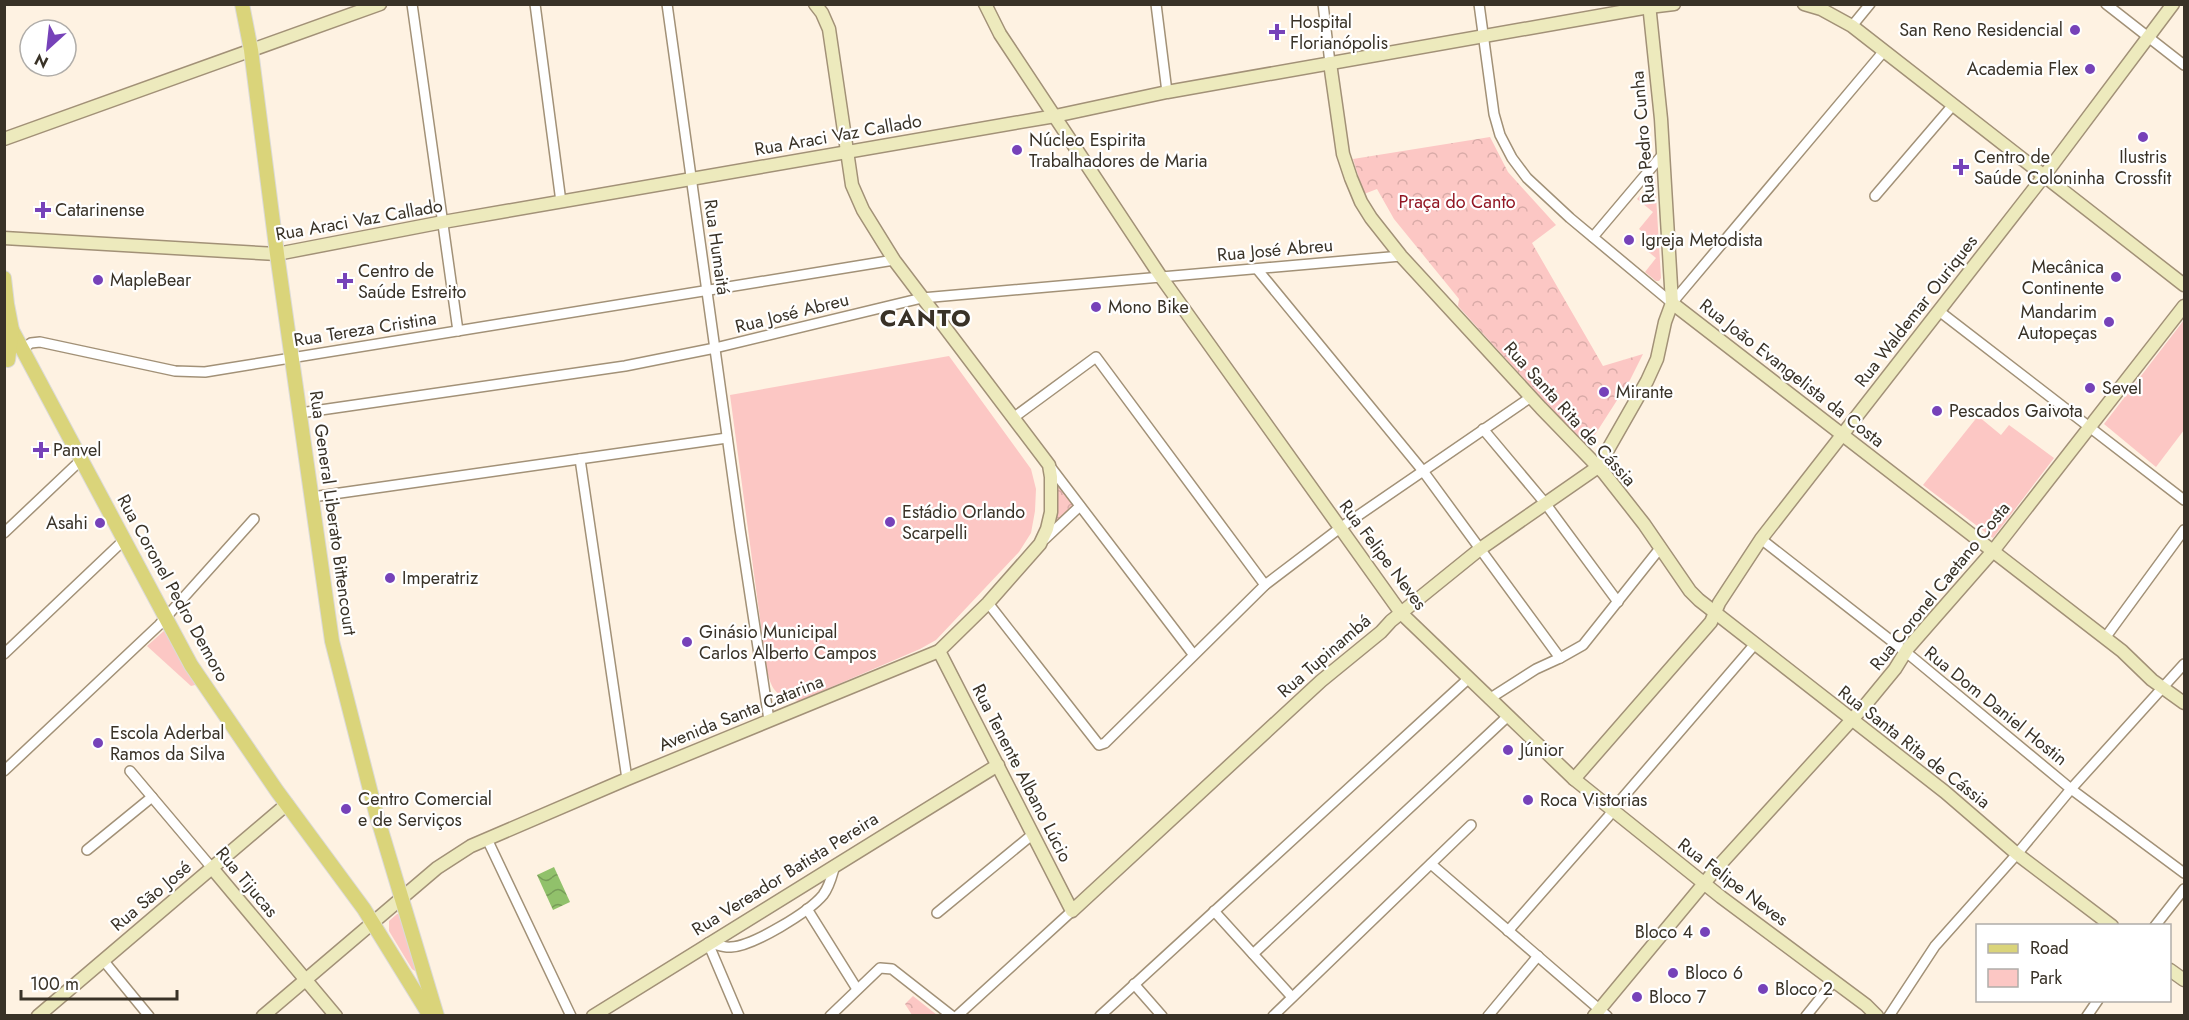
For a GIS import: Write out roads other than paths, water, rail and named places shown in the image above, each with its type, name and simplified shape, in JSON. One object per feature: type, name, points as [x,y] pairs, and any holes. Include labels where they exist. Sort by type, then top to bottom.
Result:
[{"type":"main road","name":"Rua General Liberato Bittencourt","points":[[242,4],[251,50],[277,254],[335,656],[376,813],[437,1016]]},
{"type":"main road","name":"Rua Coronel Pedro Demoro","points":[[4,278],[12,330],[165,618],[203,684],[373,922],[430,1016]]},
{"type":"main road","points":[[6,362],[12,330]]},
{"type":"street","points":[[4,139],[380,4]]},
{"type":"street","points":[[412,4],[458,331]]},
{"type":"street","points":[[535,4],[561,202]]},
{"type":"street","name":"Rua Humaitá","points":[[668,4],[727,438],[769,720]]},
{"type":"street","points":[[815,4],[829,29],[852,185],[857,199],[894,260],[922,298],[1193,654]]},
{"type":"street","name":"Rua Felipe Neves","points":[[986,4],[1000,34],[1161,277],[1401,614],[1574,779],[1877,1016]]},
{"type":"street","points":[[1156,4],[1167,92]]},
{"type":"street","name":"Rua Santa Rita de Cássia","points":[[1323,4],[1338,125],[1351,178],[1371,218],[1401,256],[1598,467],[1661,547],[1690,591],[1811,689],[1853,719],[1945,792],[2017,854],[2109,924]]},
{"type":"street","name":"Rua João Evangelista da Costa","points":[[1479,4],[1494,114],[1500,135],[1512,158],[1544,196],[1672,303],[2105,638],[2184,703]]},
{"type":"street","name":"Rua Araci Vaz Callado","points":[[4,238],[277,254],[443,222],[1055,116],[1167,92],[1483,35],[1649,6],[1674,4]]},
{"type":"street","points":[[1804,4],[1821,9],[1852,26],[2184,285]]},
{"type":"street","points":[[1852,26],[1870,4]]},
{"type":"street","points":[[2106,4],[2184,65]]},
{"type":"street","name":"Rua Waldemar Ouriques","points":[[1574,779],[1711,622],[1714,611],[1761,538],[2044,176],[2173,4]]},
{"type":"street","name":"Rua Pedro Cunha","points":[[1649,6],[1663,154],[1672,303]]},
{"type":"street","points":[[1672,303],[1884,51]]},
{"type":"street","points":[[1875,196],[1953,105]]},
{"type":"street","points":[[1593,237],[1663,154]]},
{"type":"street","name":"Rua José Abreu","points":[[300,413],[587,373],[715,348],[922,298],[1401,256]]},
{"type":"street","name":"Rua Tereza Cristina","points":[[22,349],[40,342],[191,373],[894,260]]},
{"type":"street","points":[[1257,268],[1423,471],[1560,658]]},
{"type":"street","name":"Rua Tupinambá","points":[[957,1016],[1321,681],[1480,549],[1598,467],[1647,381],[1656,359],[1672,303]]},
{"type":"street","name":"Rua Coronel Caetano Costa","points":[[1600,1013],[1704,882],[1853,719],[1908,648],[1993,551],[2184,306]]},
{"type":"street","points":[[1939,311],[2184,500]]},
{"type":"street","points":[[6,362],[22,349]]},
{"type":"street","points":[[1014,418],[1096,357],[1265,585]]},
{"type":"street","points":[[988,603],[1099,745],[1105,743],[1265,585],[1340,528],[1531,397]]},
{"type":"street","points":[[1483,429],[1545,503],[1618,602]]},
{"type":"street","points":[[312,497],[727,438]]},
{"type":"street","points":[[580,459],[627,779]]},
{"type":"street","points":[[4,533],[81,460]]},
{"type":"street","name":"Avenida Santa Catarina","points":[[262,1016],[449,859],[487,839],[627,779],[939,651],[988,603],[1040,543],[1051,512],[1050,465]]},
{"type":"street","points":[[1040,543],[1080,506]]},
{"type":"street","points":[[4,771],[165,618],[254,519]]},
{"type":"street","points":[[2105,638],[2184,530]]},
{"type":"street","name":"Rua Dom Daniel Hostin","points":[[1761,538],[1906,653],[2071,789],[2184,873]]},
{"type":"street","points":[[4,654],[124,540]]},
{"type":"street","points":[[1489,699],[1536,669],[1582,645],[1661,547]]},
{"type":"street","points":[[1508,931],[1755,644]]},
{"type":"street","name":"Rua Tenente Albano Lúcio","points":[[939,651],[1072,911]]},
{"type":"street","points":[[1889,1016],[1935,946],[2071,789],[2184,664]]},
{"type":"street","points":[[1100,1016],[1468,679]]},
{"type":"street","points":[[1252,954],[1507,717]]},
{"type":"street","name":"Rua Vereador Batista Pereira","points":[[593,1016],[998,765]]},
{"type":"street","name":"Rua Tijucas","points":[[130,771],[336,1016]]},
{"type":"street","points":[[87,850],[152,797]]},
{"type":"street","name":"Rua São José","points":[[38,1016],[287,804]]},
{"type":"street","points":[[1273,1016],[1471,825]]},
{"type":"street","points":[[937,913],[1033,834]]},
{"type":"street","points":[[487,839],[571,1016]]},
{"type":"street","points":[[1431,864],[1600,1013]]},
{"type":"street","points":[[708,943],[730,948],[749,944],[807,909],[822,896],[830,882],[835,865]]},
{"type":"street","points":[[2157,924],[2184,889]]},
{"type":"street","points":[[807,909],[857,989]]},
{"type":"street","points":[[1214,911],[1292,998]]},
{"type":"street","points":[[708,943],[739,1016]]},
{"type":"street","points":[[1488,1016],[1538,956]]},
{"type":"street","points":[[103,960],[149,1016]]},
{"type":"street","points":[[830,1016],[880,968],[892,969],[952,1016]]},
{"type":"street","points":[[2171,971],[2184,980]]},
{"type":"street","points":[[1806,1016],[1834,981]]},
{"type":"street","points":[[1134,984],[1162,1016]]},
{"type":"street","points":[[2087,1016],[2097,1002]]},
{"type":"water","points":[[554,867],[570,902],[553,910],[537,875]]},
{"type":"place","name":"San Reno Residencial","points":[[2075,30]]},
{"type":"place","name":"Hospital Florianópolis","points":[[1277,32]]},
{"type":"place","name":"Academia Flex","points":[[2090,69]]},
{"type":"place","name":"Ilustris Crossfit","points":[[2143,137]]},
{"type":"place","name":"Núcleo Espirita Trabalhadores de Maria","points":[[1017,150]]},
{"type":"place","name":"Centro de Saúde Coloninha","points":[[1961,167]]},
{"type":"place","name":"Catarinense","points":[[43,210]]},
{"type":"place","name":"Igreja Metodista","points":[[1629,240]]},
{"type":"place","name":"Mecânica Continente","points":[[2116,277]]},
{"type":"place","name":"MapleBear","points":[[98,280]]},
{"type":"place","name":"Centro de Saúde Estreito","points":[[345,281]]},
{"type":"place","name":"Mono Bike","points":[[1096,307]]},
{"type":"place","name":"Mandarim Autopeças","points":[[2109,322]]},
{"type":"place","name":"Sevel","points":[[2090,388]]},
{"type":"place","name":"Mirante","points":[[1604,392]]},
{"type":"place","name":"Pescados Gaivota","points":[[1937,411]]},
{"type":"place","name":"Panvel","points":[[41,450]]},
{"type":"place","name":"Estádio Orlando Scarpelli","points":[[890,522]]},
{"type":"place","name":"Asahi","points":[[100,523]]},
{"type":"place","name":"Imperatriz","points":[[390,578]]},
{"type":"place","name":"Ginásio Municipal Carlos Alberto Campos","points":[[687,642]]},
{"type":"place","name":"Escola Aderbal Ramos da Silva","points":[[98,743]]},
{"type":"place","name":"Júnior","points":[[1508,750]]},
{"type":"place","name":"Roca Vistorias","points":[[1528,800]]},
{"type":"place","name":"Centro Comercial e de Serviços","points":[[346,809]]},
{"type":"place","name":"Bloco 4","points":[[1705,932]]},
{"type":"place","name":"Bloco 6","points":[[1673,973]]},
{"type":"place","name":"Bloco 2","points":[[1763,989]]},
{"type":"place","name":"Bloco 7","points":[[1637,997]]},
{"type":"district","name":"CANTO","points":[[926,318]]},
{"type":"park label","name":"Praça do Canto","points":[[1457,202]]}]
